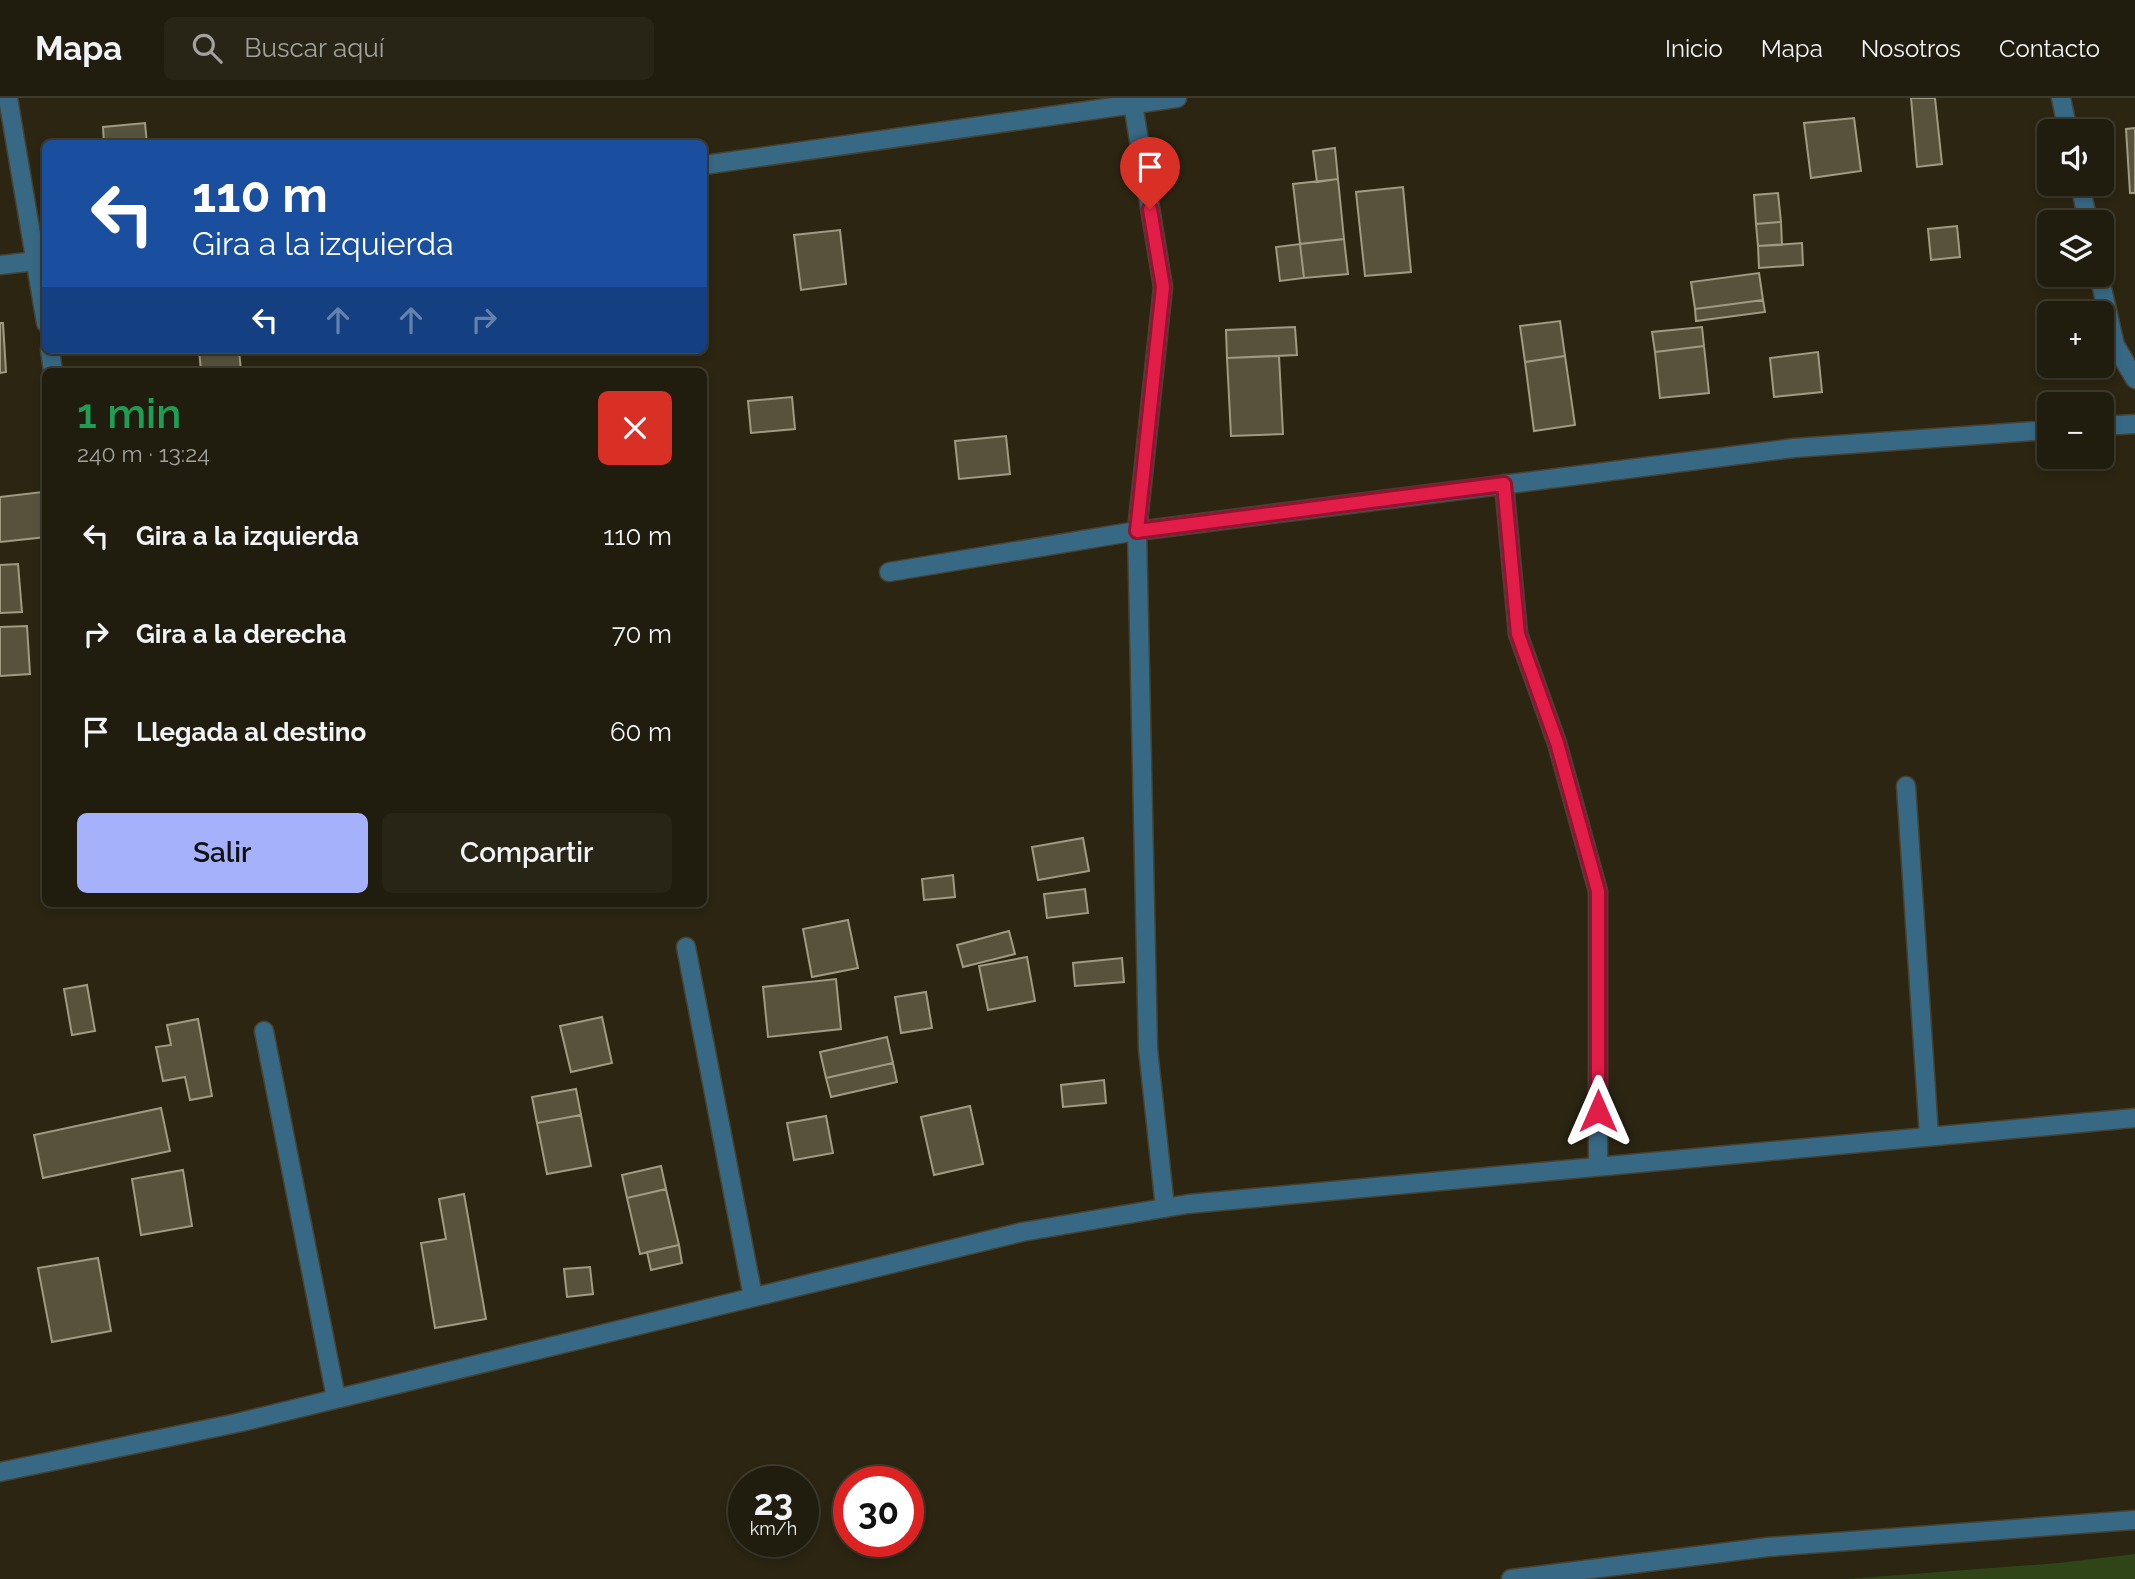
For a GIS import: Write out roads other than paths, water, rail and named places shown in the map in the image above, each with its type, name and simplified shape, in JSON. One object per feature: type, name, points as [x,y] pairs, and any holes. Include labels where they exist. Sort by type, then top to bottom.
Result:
[{"type":"street","points":[[8,98],[42,281]]},
{"type":"street","points":[[707,166],[1133,101],[1177,98]]},
{"type":"street","points":[[2061,98],[2065,119]]},
{"type":"street","points":[[1133,101],[1163,287],[1137,531],[1148,1049],[1165,1208]]},
{"type":"street","points":[[0,265],[40,260]]},
{"type":"street","points":[[2102,287],[2115,345],[2135,379]]},
{"type":"street","points":[[2114,425],[2135,424]]},
{"type":"street","points":[[889,572],[1137,531],[1794,448],[2037,431]]},
{"type":"street","points":[[1504,484],[1518,634],[1557,743],[1598,891],[1598,1166]]},
{"type":"street","points":[[1906,786],[1929,1136]]},
{"type":"street","points":[[686,947],[753,1297]]},
{"type":"street","points":[[264,1031],[336,1398]]},
{"type":"street","points":[[0,1472],[237,1423],[1022,1232],[1165,1208],[2135,1118]]},
{"type":"street","points":[[1511,1579],[1768,1547],[2135,1520]]}]
